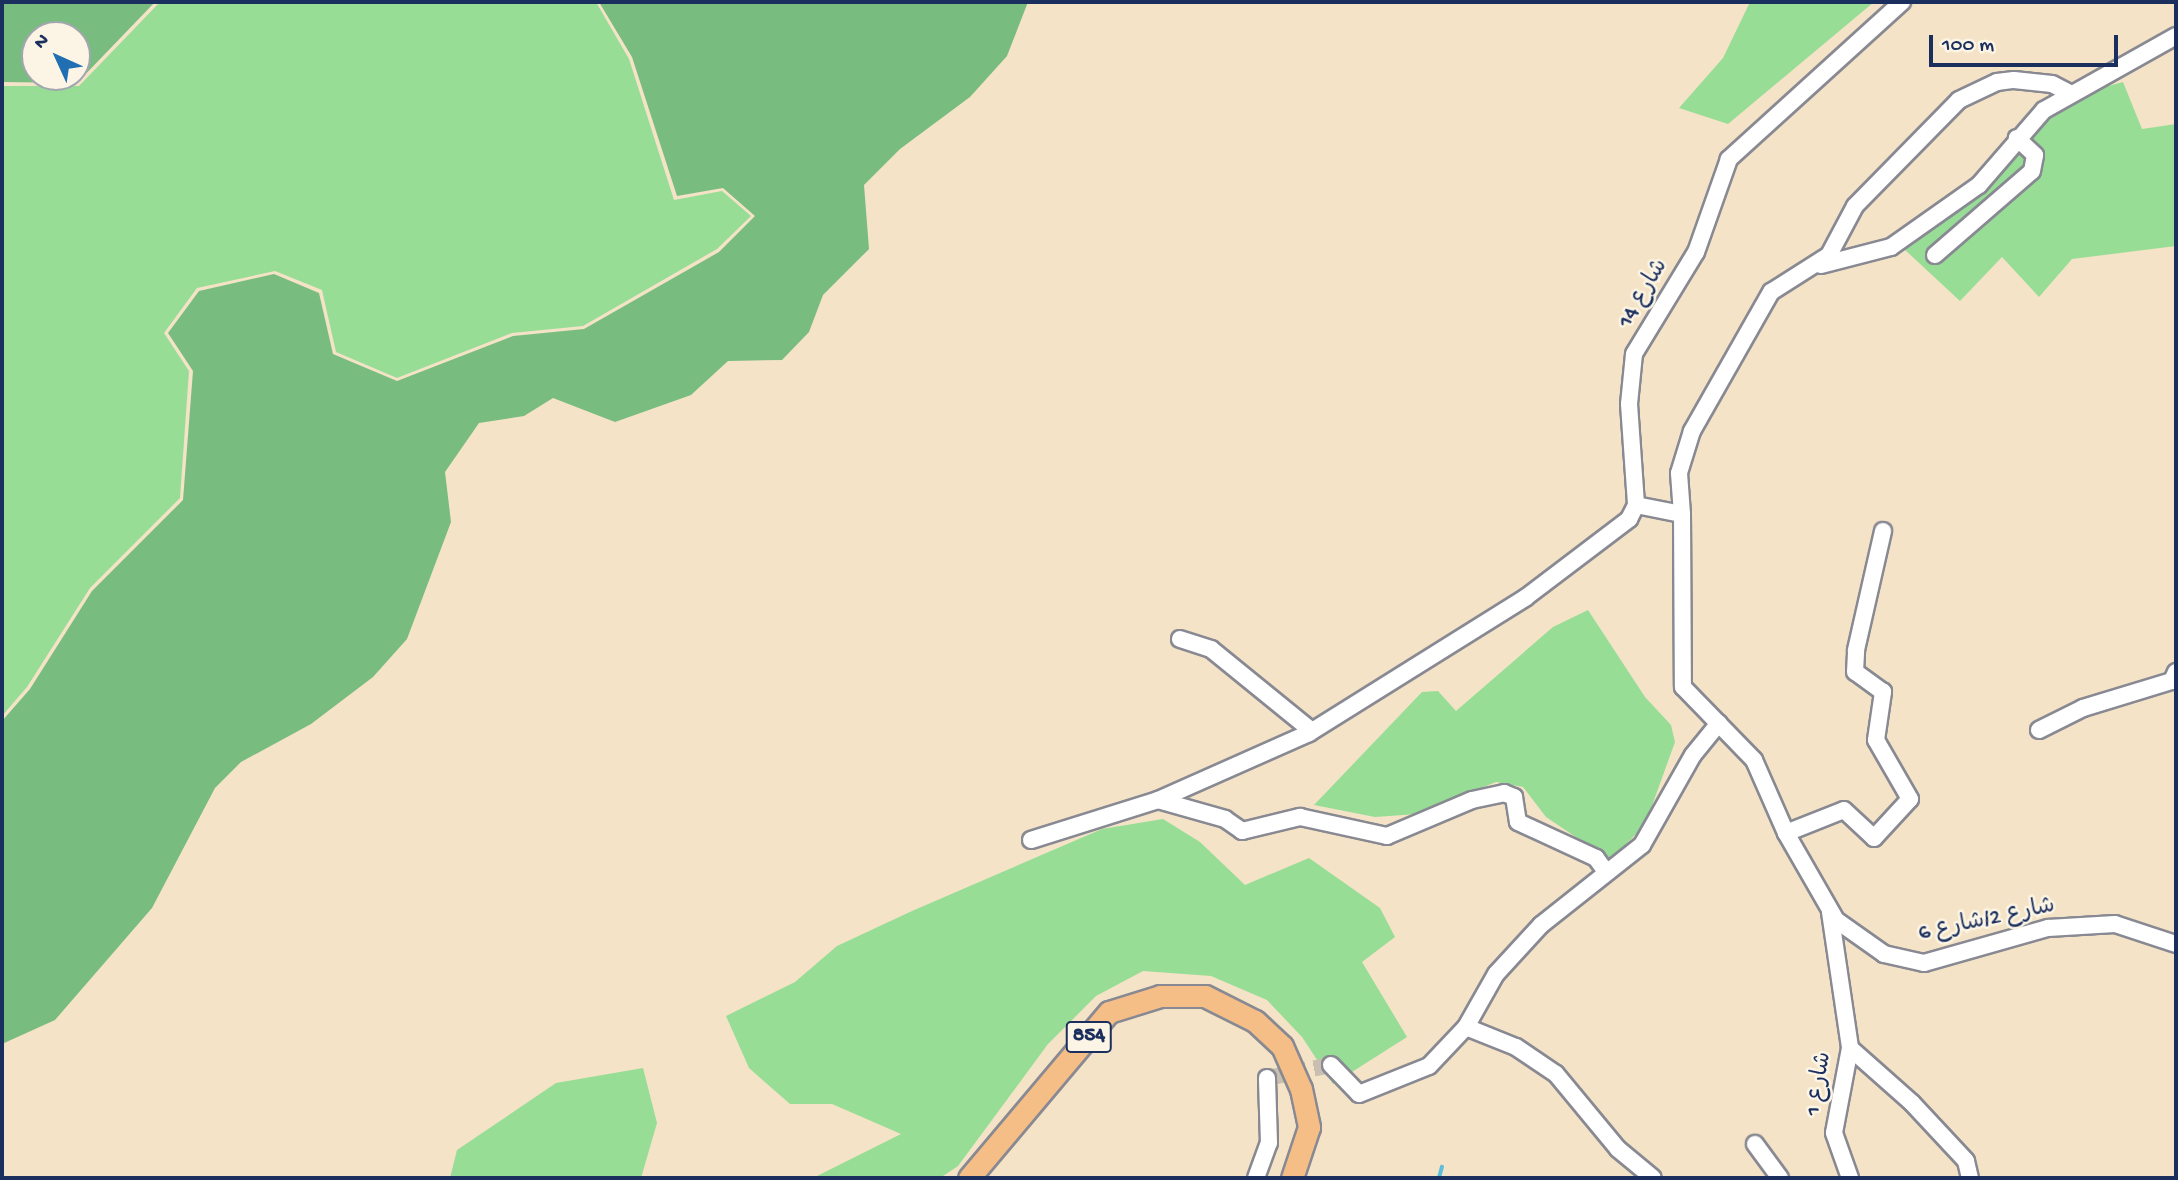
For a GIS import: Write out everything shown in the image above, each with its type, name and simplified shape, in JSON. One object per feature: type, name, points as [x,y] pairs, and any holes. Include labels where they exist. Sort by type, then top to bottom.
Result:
[{"type":"main road","name":"854","points":[[969,1178],[1109,1012],[1160,996],[1205,996],[1255,1021],[1282,1046],[1301,1089],[1308,1127],[1292,1178]]},
{"type":"street","name":"شارع 14","points":[[1636,505],[1629,404],[1634,354],[1696,252],[1729,159],[1902,2]]},
{"type":"street","points":[[1812,268],[1891,247],[1979,185],[2044,110],[2070,93],[2176,36]]},
{"type":"street","points":[[1331,1065],[1359,1094],[1429,1066],[1466,1027],[1496,975],[1541,925],[1642,845],[1692,755],[1719,723],[1683,687],[1682,514],[1679,473],[1692,431],[1771,292],[1829,255],[1855,205],[1959,100],[1997,82],[2014,80],[2052,84],[2070,93]]},
{"type":"street","points":[[1935,255],[2032,171],[2035,155],[2017,138]]},
{"type":"street","points":[[1031,840],[1158,800],[1312,731],[1525,598],[1629,519],[1636,505],[1682,514]]},
{"type":"street","points":[[1786,833],[1844,810],[1874,838],[1910,799],[1876,740],[1883,692],[1855,672],[1856,650],[1883,531]]},
{"type":"street","points":[[1180,639],[1211,649],[1312,731]]},
{"type":"street","points":[[2039,730],[2083,708],[2172,681],[2176,672]]},
{"type":"street","name":"شارع 2/شارع 6","points":[[1719,723],[1754,760],[1786,833],[1830,912],[1884,954],[1924,963],[2048,928],[2115,924],[2176,944]]},
{"type":"street","points":[[1158,800],[1225,820],[1242,831],[1300,817],[1387,836],[1472,800],[1504,793],[1514,797],[1518,822],[1596,858],[1606,872]]},
{"type":"street","name":"شارع 1","points":[[1830,912],[1850,1048],[1834,1133],[1850,1178]]},
{"type":"street","points":[[1466,1027],[1516,1047],[1556,1074],[1618,1149],[1653,1178]]},
{"type":"street","points":[[1850,1048],[1912,1102],[1966,1161],[1970,1178]]},
{"type":"street","points":[[1256,1178],[1269,1143],[1267,1078]]},
{"type":"street","points":[[1755,1144],[1780,1178]]},
{"type":"green space","points":[[2,2],[155,2],[91,68],[91,21],[21,21],[21,82],[2,82]]},
{"type":"green space","points":[[160,2],[596,2],[629,59],[674,200],[722,191],[751,216],[717,249],[583,326],[512,333],[397,378],[336,352],[322,290],[275,271],[197,288],[164,333],[189,371],[180,498],[90,588],[27,687],[2,716],[2,86],[21,86],[21,91],[91,91],[91,74]]},
{"type":"green space","points":[[599,2],[1028,2],[1007,56],[970,97],[900,149],[864,185],[869,249],[823,295],[809,332],[782,360],[728,361],[691,395],[615,422],[553,398],[524,416],[479,423],[445,472],[451,522],[407,639],[373,677],[311,724],[241,762],[215,788],[152,908],[55,1020],[2,1044],[2,721],[30,689],[92,591],[183,500],[193,371],[168,333],[199,291],[274,274],[319,293],[333,354],[397,381],[513,336],[584,329],[719,252],[755,216],[723,188],[677,196],[632,57]]},
{"type":"green space","points":[[1750,2],[1874,2],[1728,124],[1679,108],[1723,58]]},
{"type":"green space","points":[[2123,82],[2142,129],[2176,124],[2176,246],[2072,259],[2039,297],[2002,257],[1960,301],[1904,249],[1975,180],[2043,104]]},
{"type":"green space","points":[[1588,610],[1645,697],[1671,725],[1675,742],[1645,825],[1610,860],[1546,817],[1523,787],[1496,782],[1417,814],[1375,817],[1314,805],[1422,692],[1438,691],[1456,711],[1553,627]]},
{"type":"green space","points":[[1163,819],[1200,842],[1245,885],[1309,858],[1380,908],[1395,937],[1362,962],[1407,1037],[1333,1084],[1302,1037],[1267,1000],[1211,976],[1143,971],[1096,996],[1048,1044],[958,1166],[940,1178],[813,1178],[901,1134],[832,1104],[790,1104],[749,1068],[726,1016],[795,982],[837,946],[912,911],[1102,829]]},
{"type":"green space","points":[[643,1068],[657,1123],[641,1178],[450,1178],[457,1150],[556,1083]]},
{"type":"waterway","points":[[1439,1178],[1442,1167]]},
{"type":"tunnel","points":[[1267,1078],[1331,1065]]}]
